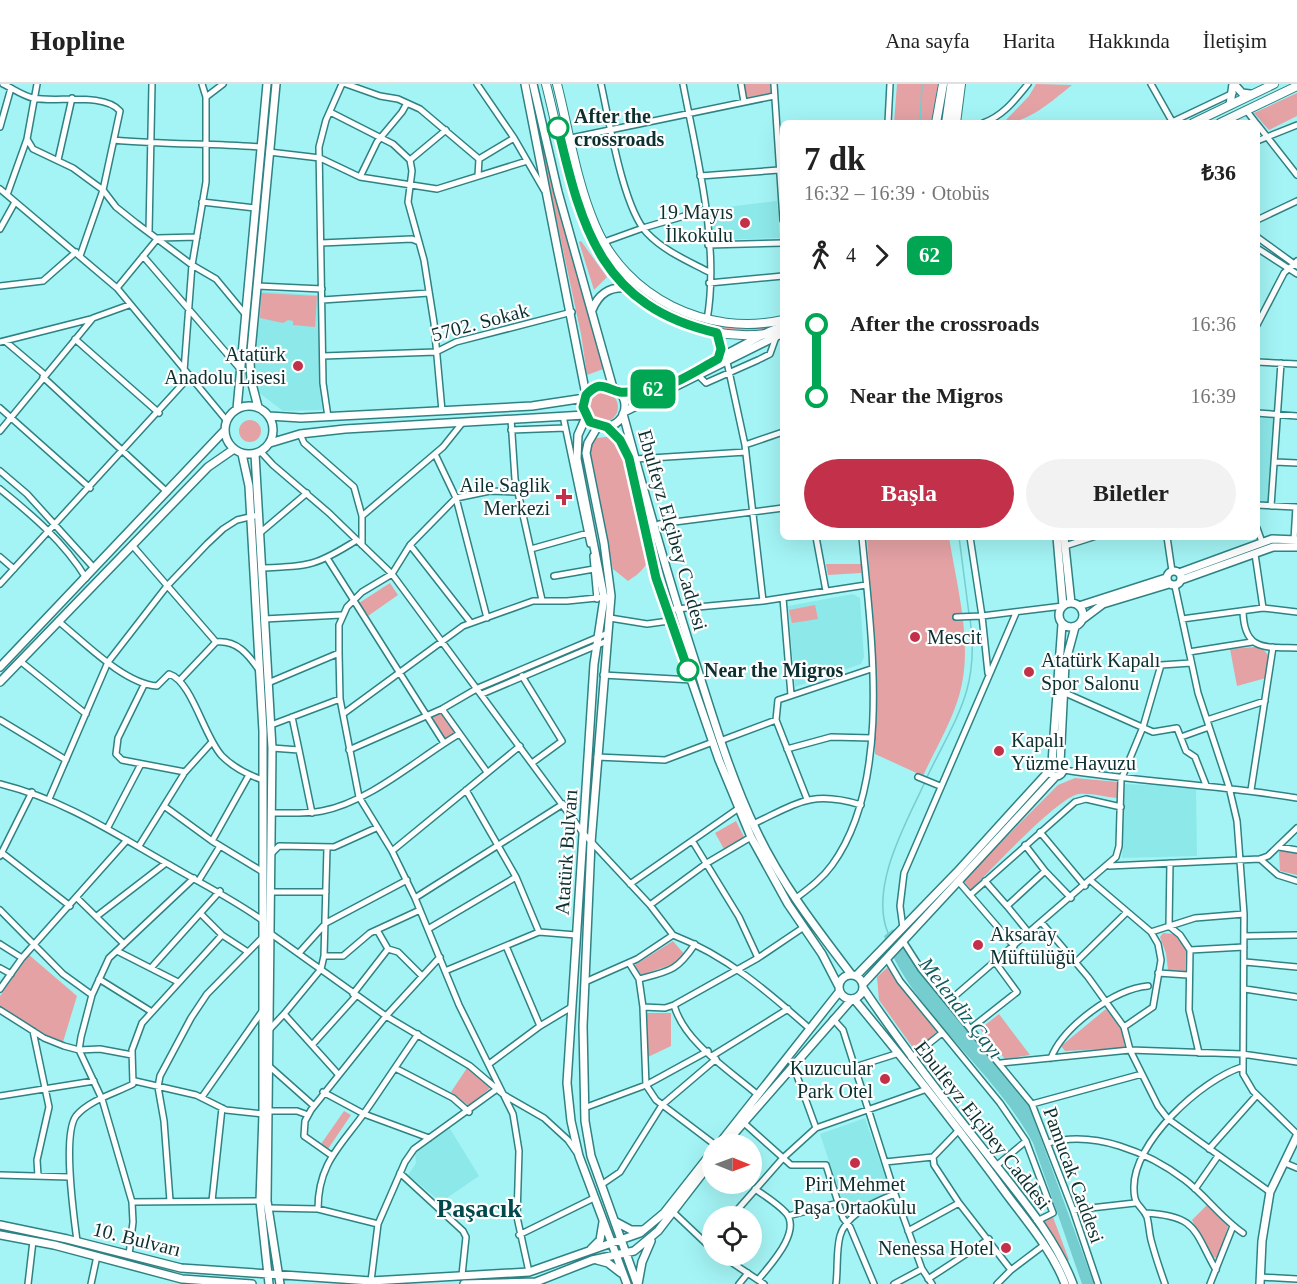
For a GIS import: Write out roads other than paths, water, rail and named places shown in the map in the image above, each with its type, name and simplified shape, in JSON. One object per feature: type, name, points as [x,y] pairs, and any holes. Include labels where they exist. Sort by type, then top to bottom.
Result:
[{"type":"highway","points":[[546,84],[580,216],[604,263],[628,288],[664,314],[717,333],[780,334]]},
{"type":"highway","points":[[557,84],[586,200],[604,242],[621,267],[650,294],[678,310],[707,320],[751,325],[780,320]]},
{"type":"highway","points":[[937,120],[943,84]]},
{"type":"highway","points":[[956,120],[959,84]]},
{"type":"highway","points":[[1198,120],[1274,84]]},
{"type":"highway","points":[[1226,120],[1297,86]]},
{"type":"main road","points":[[237,409],[267,84]]},
{"type":"main road","points":[[258,407],[251,380],[250,362],[276,84]]},
{"type":"main road","points":[[525,84],[572,312],[586,397],[585,416]]},
{"type":"main road","points":[[533,84],[558,192],[616,390],[624,401],[624,413]]},
{"type":"main road","points":[[948,120],[951,84]]},
{"type":"main road","points":[[949,120],[959,84]]},
{"type":"main road","points":[[1230,105],[1234,84]]},
{"type":"main road","points":[[1234,84],[1242,93],[1250,94]]},
{"type":"main road","points":[[592,310],[602,294],[611,289],[628,288]]},
{"type":"main road","points":[[269,416],[328,417],[531,406],[586,397],[600,386],[616,390],[650,390],[668,385],[780,327]]},
{"type":"main road","points":[[270,442],[300,434],[563,416],[585,416],[598,426],[607,427],[615,424],[624,413],[780,335]]},
{"type":"main road","points":[[243,406],[258,407],[269,416],[274,432],[270,442],[258,453],[242,454],[234,449],[226,439],[226,421],[243,406]]},
{"type":"main road","name":"Ebulfeyz Elçibey Caddesi","points":[[624,413],[716,742],[753,824],[795,899],[853,975]]},
{"type":"main road","name":"Atatürk Bulvarı","points":[[585,416],[578,435],[577,459],[604,598],[610,618],[603,675],[591,843],[582,1071],[584,1108],[587,1136],[601,1185],[638,1284]]},
{"type":"main road","name":"Atatürk Bulvarı","points":[[598,426],[588,443],[586,453],[604,543],[604,598],[598,639],[583,832],[567,1083],[571,1121],[579,1156],[627,1284]]},
{"type":"main road","name":"Ebulfeyz Elçibey Caddesi","points":[[607,427],[620,440],[629,458],[669,621],[739,808],[751,837],[780,890],[839,988]]},
{"type":"main road","points":[[0,667],[225,430]]},
{"type":"main road","points":[[0,682],[208,466],[234,449]]},
{"type":"main road","points":[[258,453],[254,515],[259,670],[271,725],[272,748],[271,892],[265,933],[263,1010],[266,1113],[265,1204],[269,1284]]},
{"type":"main road","points":[[242,454],[254,515],[261,531],[268,683],[265,697],[262,920],[265,933],[269,1030],[266,1113]]},
{"type":"main road","points":[[734,1134],[833,1019],[860,995],[863,986],[888,957],[1059,765],[1065,664],[1076,627],[1083,619],[1103,604],[1262,542],[1272,539],[1296,542]]},
{"type":"main road","points":[[1052,774],[1060,776],[1062,624],[1059,616],[1063,606],[1057,540]]},
{"type":"main road","points":[[1064,540],[1071,603]]},
{"type":"main road","points":[[1063,606],[1071,603],[1079,606],[1296,542]]},
{"type":"main road","points":[[1079,606],[1083,619]]},
{"type":"main road","points":[[1062,624],[1076,627]]},
{"type":"main road","points":[[725,1134],[810,1029],[839,988],[842,979],[853,975],[901,930],[1052,774]]},
{"type":"main road","points":[[853,975],[863,986]]},
{"type":"main road","name":"Ebulfeyz Elçibey Caddesi","points":[[863,986],[911,1058],[1036,1221],[1067,1267],[1074,1284]]},
{"type":"main road","points":[[839,988],[844,997],[853,999]]},
{"type":"main road","name":"Ebulfeyz Elçibey Caddesi","points":[[853,999],[900,1053],[959,1130],[1044,1245],[1065,1284]]},
{"type":"main road","points":[[1260,1281],[1262,1241],[1270,1192],[1297,1135]]},
{"type":"main road","name":"10. Bulvarı","points":[[0,1225],[76,1241],[181,1268],[372,1281],[528,1272],[589,1250],[612,1245],[644,1230],[664,1213],[702,1165]]},
{"type":"main road","points":[[464,1284],[537,1283],[592,1260],[626,1253],[643,1245],[654,1235],[702,1174]]},
{"type":"main road","points":[[265,1204],[279,1284]]},
{"type":"main road","points":[[589,1250],[600,1240],[603,1220]]},
{"type":"main road","points":[[614,1220],[631,1230],[644,1230]]},
{"type":"main road","name":"10. Bulvarı","points":[[0,1235],[97,1257],[177,1281],[252,1284]]},
{"type":"main road","points":[[638,1284],[642,1262],[654,1235]]},
{"type":"main road","points":[[592,1260],[608,1263],[624,1276]]},
{"type":"street","points":[[0,286],[43,282],[78,254],[103,190],[120,115],[117,107],[72,98],[33,98],[3,84]]},
{"type":"street","points":[[7,195],[27,139],[37,84]]},
{"type":"street","points":[[149,232],[152,84]]},
{"type":"street","points":[[184,372],[192,265],[206,182],[206,97],[202,84]]},
{"type":"street","points":[[206,97],[223,84]]},
{"type":"street","points":[[328,417],[323,389],[320,158],[321,139],[330,112],[344,84],[407,102],[446,130],[479,159]]},
{"type":"street","points":[[601,84],[626,186],[643,228],[662,246],[709,272]]},
{"type":"street","points":[[683,84],[705,210],[710,283],[707,320]]},
{"type":"street","points":[[741,84],[744,102]]},
{"type":"street","points":[[774,84],[780,182]]},
{"type":"street","points":[[888,120],[890,84]]},
{"type":"street","points":[[991,120],[1014,102],[1028,84]]},
{"type":"street","points":[[1151,84],[1171,120]]},
{"type":"street","points":[[478,85],[514,138],[548,197]]},
{"type":"street","points":[[0,127],[11,88]]},
{"type":"street","points":[[1179,120],[1233,93]]},
{"type":"street","points":[[571,138],[774,96]]},
{"type":"street","points":[[58,160],[72,98]]},
{"type":"street","points":[[360,177],[380,138],[402,112],[407,102]]},
{"type":"street","points":[[1246,110],[1254,120]]},
{"type":"street","points":[[330,112],[393,144],[410,160],[412,171],[409,213],[419,242],[429,293],[442,411]]},
{"type":"street","points":[[1260,140],[1297,125]]},
{"type":"street","points":[[1260,128],[1297,175]]},
{"type":"street","points":[[410,160],[446,130]]},
{"type":"street","points":[[478,176],[476,166],[479,159],[514,138]]},
{"type":"street","points":[[27,139],[33,149],[58,160],[103,190],[116,207],[192,265],[216,279],[247,316]]},
{"type":"street","points":[[114,140],[150,144],[206,142],[260,147]]},
{"type":"street","points":[[269,152],[320,158],[360,177],[437,189],[527,160]]},
{"type":"street","points":[[700,176],[779,170]]},
{"type":"street","points":[[0,189],[117,288],[226,421]]},
{"type":"street","points":[[1260,219],[1297,201]]},
{"type":"street","points":[[0,229],[15,202]]},
{"type":"street","points":[[202,202],[255,208]]},
{"type":"street","points":[[604,242],[705,210]]},
{"type":"street","points":[[117,288],[158,238],[197,237]]},
{"type":"street","points":[[321,243],[412,239],[419,242]]},
{"type":"street","points":[[1260,239],[1294,265],[1297,274]]},
{"type":"street","points":[[708,245],[780,243]]},
{"type":"street","points":[[1260,249],[1294,265]]},
{"type":"street","points":[[143,256],[241,370]]},
{"type":"street","points":[[1260,320],[1294,265]]},
{"type":"street","points":[[710,283],[780,276]]},
{"type":"street","points":[[257,286],[322,289]]},
{"type":"street","points":[[322,300],[429,293]]},
{"type":"street","points":[[1,341],[93,318],[129,305]]},
{"type":"street","name":"5702. Sokak","points":[[323,356],[436,352],[456,342],[572,312]]},
{"type":"street","points":[[0,431],[93,318]]},
{"type":"street","points":[[717,333],[721,349],[718,359]]},
{"type":"street","points":[[699,376],[706,382],[770,354],[780,336]]},
{"type":"street","points":[[75,339],[159,413]]},
{"type":"street","points":[[1,341],[44,376],[168,492]]},
{"type":"street","points":[[727,362],[745,448],[763,601]]},
{"type":"street","points":[[1260,362],[1297,364]]},
{"type":"street","points":[[1271,506],[1281,363]]},
{"type":"street","points":[[0,584],[159,413],[189,377]]},
{"type":"street","points":[[0,408],[90,488]]},
{"type":"street","points":[[1260,412],[1297,416]]},
{"type":"street","points":[[343,714],[400,670],[471,623],[525,603],[542,600],[604,598],[594,569],[563,416]]},
{"type":"street","points":[[511,419],[512,464],[542,600]]},
{"type":"street","points":[[362,516],[435,454],[463,422]]},
{"type":"street","points":[[511,430],[565,428]]},
{"type":"street","points":[[635,459],[745,448],[780,433]]},
{"type":"street","points":[[300,434],[304,443],[354,487],[362,516],[362,545]]},
{"type":"street","points":[[258,453],[307,493],[392,574],[591,843],[650,905],[673,935],[695,944],[738,969],[810,1029]]},
{"type":"street","points":[[435,454],[456,498],[487,618]]},
{"type":"street","points":[[1275,462],[1297,463]]},
{"type":"street","points":[[0,471],[27,494],[94,568]]},
{"type":"street","points":[[0,489],[49,531],[77,564],[86,579]]},
{"type":"street","points":[[517,492],[490,491],[456,498],[410,544],[392,574],[352,601],[341,615],[339,653],[340,699],[359,797],[407,880],[470,1029],[513,1114],[518,1136],[519,1234],[528,1272]]},
{"type":"street","points":[[261,531],[307,493]]},
{"type":"street","points":[[1260,505],[1296,507],[1296,542]]},
{"type":"street","points":[[659,524],[780,508]]},
{"type":"street","points":[[49,799],[108,662],[166,586],[223,529],[254,515]]},
{"type":"street","points":[[531,549],[588,533]]},
{"type":"street","points":[[1260,536],[1262,542]]},
{"type":"street","points":[[262,568],[309,566],[357,540]]},
{"type":"street","points":[[817,540],[826,591]]},
{"type":"street","points":[[795,899],[824,875],[849,837],[861,806],[872,756],[871,669],[862,540]]},
{"type":"street","points":[[970,540],[988,674]]},
{"type":"street","points":[[1065,546],[1084,540]]},
{"type":"street","points":[[1168,540],[1191,663],[1229,787],[1242,859],[1245,962],[1242,1067],[1246,1080],[1257,1095],[1297,1135]]},
{"type":"street","points":[[410,544],[471,623]]},
{"type":"street","points":[[132,545],[216,642],[236,646],[247,653],[259,670]]},
{"type":"street","points":[[1255,554],[1263,608]]},
{"type":"street","points":[[0,558],[14,569]]},
{"type":"street","points":[[327,558],[352,601],[428,714],[444,743]]},
{"type":"street","points":[[554,576],[594,569]]},
{"type":"street","points":[[666,610],[763,601],[866,585]]},
{"type":"street","points":[[783,598],[791,695]]},
{"type":"street","points":[[956,617],[1016,613],[1063,606]]},
{"type":"street","points":[[1182,619],[1263,608],[1297,612]]},
{"type":"street","points":[[1243,611],[1245,634],[1252,642]]},
{"type":"street","points":[[901,930],[900,906],[904,873],[1016,613]]},
{"type":"street","points":[[264,619],[341,615]]},
{"type":"street","points":[[610,618],[647,624],[669,621]]},
{"type":"street","points":[[58,621],[108,662],[144,685],[157,687],[169,674],[180,680],[212,742],[222,756],[249,775],[263,780]]},
{"type":"street","points":[[482,694],[608,633]]},
{"type":"street","points":[[349,750],[442,709],[478,688],[598,639],[607,641]]},
{"type":"street","points":[[180,680],[216,642]]},
{"type":"street","points":[[1189,652],[1252,642],[1273,647],[1297,648]]},
{"type":"street","points":[[1251,790],[1273,647]]},
{"type":"street","points":[[268,683],[339,653]]},
{"type":"street","points":[[20,661],[86,714]]},
{"type":"street","points":[[949,1001],[1109,866],[1116,857],[1119,846],[1121,780],[1143,728],[1161,665],[1191,663]]},
{"type":"street","points":[[807,799],[776,720],[778,700],[871,669]]},
{"type":"street","points":[[603,675],[692,680]]},
{"type":"street","points":[[522,676],[562,741],[532,763]]},
{"type":"street","points":[[144,685],[118,738],[116,750],[122,760],[185,772]]},
{"type":"street","points":[[1063,692],[1143,728],[1160,733],[1177,728],[1186,751],[1195,757],[1206,785]]},
{"type":"street","points":[[271,725],[340,699]]},
{"type":"street","points":[[1207,720],[1265,701]]},
{"type":"street","points":[[442,709],[487,771]]},
{"type":"street","points":[[292,717],[312,813]]},
{"type":"street","points":[[0,720],[66,760]]},
{"type":"street","points":[[597,757],[670,760],[776,720]]},
{"type":"street","points":[[1181,737],[1209,727]]},
{"type":"street","points":[[271,813],[312,813],[338,807],[359,797],[459,734]]},
{"type":"street","points":[[787,749],[831,737],[872,738]]},
{"type":"street","points":[[139,846],[185,772],[212,742]]},
{"type":"street","points":[[392,851],[520,746]]},
{"type":"street","points":[[272,748],[299,750]]},
{"type":"street","points":[[108,827],[141,764]]},
{"type":"street","points":[[1059,765],[1121,780],[1229,787],[1297,798]]},
{"type":"street","points":[[212,841],[249,775]]},
{"type":"street","points":[[918,777],[940,786]]},
{"type":"street","points":[[0,784],[32,792],[108,827],[166,863],[220,891],[262,920]]},
{"type":"street","points":[[466,790],[516,877],[539,932]]},
{"type":"street","points":[[32,792],[1,854],[70,906]]},
{"type":"street","points":[[753,824],[807,799],[830,797],[861,806]]},
{"type":"street","points":[[970,895],[1040,832],[1080,800],[1121,807]]},
{"type":"street","points":[[415,898],[562,804]]},
{"type":"street","points":[[164,806],[212,841],[263,872]]},
{"type":"street","points":[[630,884],[739,808]]},
{"type":"street","points":[[271,840],[277,846],[327,848],[376,828]]},
{"type":"street","points":[[1109,866],[1260,859],[1279,846],[1297,828]]},
{"type":"street","points":[[1040,832],[1085,886]]},
{"type":"street","points":[[650,905],[707,863],[751,837]]},
{"type":"street","points":[[0,989],[22,958],[128,840]]},
{"type":"street","points":[[693,842],[739,917],[758,958]]},
{"type":"street","points":[[1025,845],[1071,898]]},
{"type":"street","points":[[129,1255],[133,1222],[132,1202],[102,1099],[79,1050],[92,995],[109,958],[196,879],[220,846]]},
{"type":"street","points":[[271,854],[277,846]]},
{"type":"street","points":[[1279,846],[1297,850]]},
{"type":"street","points":[[269,1030],[321,969],[326,923],[327,848]]},
{"type":"street","points":[[1260,859],[1278,875],[1297,881]]},
{"type":"street","points":[[97,916],[166,863]]},
{"type":"street","points":[[1169,926],[1170,863]]},
{"type":"street","points":[[1007,906],[1045,870]]},
{"type":"street","points":[[428,928],[516,877]]},
{"type":"street","points":[[299,953],[326,923],[407,880]]},
{"type":"street","points":[[958,881],[1014,946]]},
{"type":"street","points":[[985,881],[1029,933]]},
{"type":"street","points":[[1091,881],[1151,932],[1161,955],[1153,1007],[1124,1027]]},
{"type":"street","points":[[151,968],[202,915],[220,891]]},
{"type":"street","points":[[271,892],[326,892]]},
{"type":"street","points":[[76,898],[124,944]]},
{"type":"street","points":[[0,910],[63,974],[92,995]]},
{"type":"street","points":[[324,956],[343,956],[355,944],[377,930],[420,910]]},
{"type":"street","points":[[1076,962],[1127,912]]},
{"type":"street","points":[[1151,932],[1196,918],[1244,914]]},
{"type":"street","points":[[202,915],[222,934],[248,952]]},
{"type":"street","points":[[1042,922],[1076,962],[1124,1027],[1130,1050],[1158,1106],[1168,1119],[1270,1192]]},
{"type":"street","points":[[1169,926],[1180,935],[1190,950],[1189,1010],[1199,1053]]},
{"type":"street","points":[[643,1007],[665,1008],[674,1005],[758,958],[804,927]]},
{"type":"street","points":[[377,930],[388,950],[398,952],[422,976]]},
{"type":"street","points":[[445,971],[539,932],[576,935]]},
{"type":"street","points":[[170,1201],[164,1121],[158,1087],[164,1067],[207,994],[265,933],[299,953],[386,1016],[470,1066],[504,1095],[544,1118],[568,1140],[579,1156]]},
{"type":"street","points":[[135,1081],[132,1055],[135,1035],[152,1012],[222,934]]},
{"type":"street","points":[[585,982],[630,963],[673,935]]},
{"type":"street","points":[[1244,936],[1297,935]]},
{"type":"street","name":"Pamucak Caddesi","points":[[901,942],[1032,1104],[1073,1210],[1098,1284]]},
{"type":"street","points":[[0,944],[22,958]]},
{"type":"street","points":[[639,979],[666,972],[682,964],[695,944]]},
{"type":"street","points":[[506,946],[540,1026]]},
{"type":"street","points":[[1190,950],[1244,947]]},
{"type":"street","points":[[312,1045],[355,995],[388,950]]},
{"type":"street","points":[[117,951],[178,982]]},
{"type":"street","points":[[331,1155],[304,1136],[308,1115],[323,1092],[386,1016],[440,957]]},
{"type":"street","points":[[888,957],[900,981],[1000,1103],[1026,1141],[1053,1213],[1036,1221]]},
{"type":"street","points":[[970,1029],[1017,992],[995,962]]},
{"type":"street","points":[[1245,962],[1297,967]]},
{"type":"street","points":[[630,963],[639,979],[643,1007],[646,1085],[651,1095],[662,1105],[702,1134]]},
{"type":"street","points":[[0,968],[11,974]]},
{"type":"street","points":[[1158,973],[1188,975]]},
{"type":"street","points":[[99,979],[152,1012]]},
{"type":"street","points":[[1051,1058],[1063,1038],[1105,1000],[1138,987],[1148,986]]},
{"type":"street","points":[[1245,989],[1297,997]]},
{"type":"street","points":[[674,1005],[682,1025],[758,1095]]},
{"type":"street","points":[[489,1064],[540,1026],[570,1008]]},
{"type":"street","points":[[584,1108],[646,1085],[712,1055],[788,1009]]},
{"type":"street","points":[[0,1010],[33,1032],[79,1050],[100,1049],[132,1055]]},
{"type":"street","points":[[202,1097],[263,1010]]},
{"type":"street","points":[[284,1014],[338,1074]]},
{"type":"street","points":[[833,1019],[843,1030],[895,1194],[922,1269],[930,1281],[989,1239]]},
{"type":"street","points":[[33,1032],[49,1107],[37,1160],[38,1176]]},
{"type":"street","points":[[911,1058],[942,1033]]},
{"type":"street","points":[[318,1209],[318,1192],[331,1155],[364,1114],[417,1034]]},
{"type":"street","points":[[1001,1063],[1130,1050],[1242,1054],[1297,1062]]},
{"type":"street","points":[[855,1067],[900,1053]]},
{"type":"street","points":[[601,1185],[620,1172],[662,1105],[712,1055]]},
{"type":"street","points":[[793,1065],[816,1128]]},
{"type":"street","points":[[269,1066],[314,1106]]},
{"type":"street","points":[[1165,1284],[1145,1213],[1135,1203],[1134,1178],[1143,1156],[1168,1119],[1205,1086],[1228,1072],[1242,1067]]},
{"type":"street","points":[[394,1068],[453,1098],[469,1112]]},
{"type":"street","points":[[1032,1104],[1142,1074]]},
{"type":"street","points":[[0,1096],[94,1081]]},
{"type":"street","points":[[135,1081],[202,1097],[222,1108],[266,1113],[297,1111],[308,1115]]},
{"type":"street","points":[[76,1241],[69,1177],[73,1122],[84,1110],[135,1081]]},
{"type":"street","points":[[372,1281],[378,1224],[400,1173],[414,1149],[469,1112],[497,1089]]},
{"type":"street","points":[[762,1181],[783,1158],[816,1128],[866,1108],[927,1089]]},
{"type":"street","points":[[323,1092],[364,1114],[429,1138]]},
{"type":"street","points":[[1209,1149],[1257,1095]]},
{"type":"street","points":[[212,1201],[222,1108]]},
{"type":"street","points":[[744,1123],[791,1165],[826,1165],[838,1203],[874,1284]]},
{"type":"street","points":[[885,1162],[933,1157],[959,1130]]},
{"type":"street","points":[[1048,1143],[1081,1138],[1104,1142],[1143,1156],[1162,1165],[1195,1189],[1243,1233]]},
{"type":"street","points":[[996,1167],[1026,1141]]},
{"type":"street","points":[[1195,1189],[1218,1156]]},
{"type":"street","points":[[933,1157],[933,1165],[1011,1270]]},
{"type":"street","points":[[1285,1163],[1297,1168]]},
{"type":"street","points":[[400,1173],[463,1230],[466,1237],[462,1275]]},
{"type":"street","points":[[0,1175],[69,1177]]},
{"type":"street","points":[[741,1206],[751,1194]]},
{"type":"street","points":[[761,1194],[788,1216]]},
{"type":"street","points":[[836,1284],[840,1236],[847,1223],[867,1208],[895,1194]]},
{"type":"street","points":[[519,1234],[594,1197]]},
{"type":"street","points":[[132,1202],[212,1201],[265,1204],[318,1209],[378,1224]]},
{"type":"street","points":[[788,1216],[838,1203]]},
{"type":"street","points":[[908,1231],[960,1203]]},
{"type":"street","points":[[1073,1210],[1135,1203]]},
{"type":"street","points":[[673,1212],[702,1239]]},
{"type":"street","points":[[1145,1213],[1173,1214],[1182,1218],[1193,1229],[1216,1270]]},
{"type":"street","points":[[758,1280],[786,1243],[788,1216]]},
{"type":"street","points":[[1210,1284],[1233,1226]]},
{"type":"street","points":[[28,1284],[33,1241]]},
{"type":"street","points":[[1000,1283],[1011,1270],[1044,1245]]},
{"type":"street","points":[[91,1284],[97,1257]]},
{"type":"street","points":[[737,1266],[764,1284]]},
{"type":"street","points":[[894,1284],[922,1269]]},
{"type":"street","points":[[739,1284],[748,1273]]},
{"type":"street","points":[[1260,1281],[1297,1279]]},
{"type":"waterway","name":"Melendiz Çayı","points":[[920,120],[922,84]]},
{"type":"waterway","name":"Melendiz Çayı","points":[[959,540],[969,614]]},
{"type":"waterway","name":"Melendiz Çayı","points":[[927,777],[956,719],[968,684],[972,664],[970,618]]},
{"type":"waterway","name":"Melendiz Çayı","points":[[888,933],[883,915],[886,876],[900,836],[925,782]]},
{"type":"place","name":"After the crossroads","points":[[558,128]]},
{"type":"place","name":"19 Mayıs İlkokulu","points":[[745,223]]},
{"type":"place","name":"Atatürk Anadolu Lisesi","points":[[298,366]]},
{"type":"place","name":"Aile Saglik Merkezi","points":[[564,497]]},
{"type":"place","name":"Mescit","points":[[915,637]]},
{"type":"place","name":"Near the Migros","points":[[688,670]]},
{"type":"place","name":"Atatürk Kapalı Spor Salonu","points":[[1029,672]]},
{"type":"place","name":"Kapalı Yüzme Havuzu","points":[[999,751]]},
{"type":"place","name":"Aksaray Müftülüğü","points":[[978,945]]},
{"type":"place","name":"Kuzucular Park Otel","points":[[885,1079]]},
{"type":"place","name":"Piri Mehmet Paşa Ortaokulu","points":[[855,1163]]},
{"type":"place","name":"Nenessa Hotel","points":[[1006,1248]]},
{"type":"district","name":"Paşacık","points":[[479,1208]]}]
